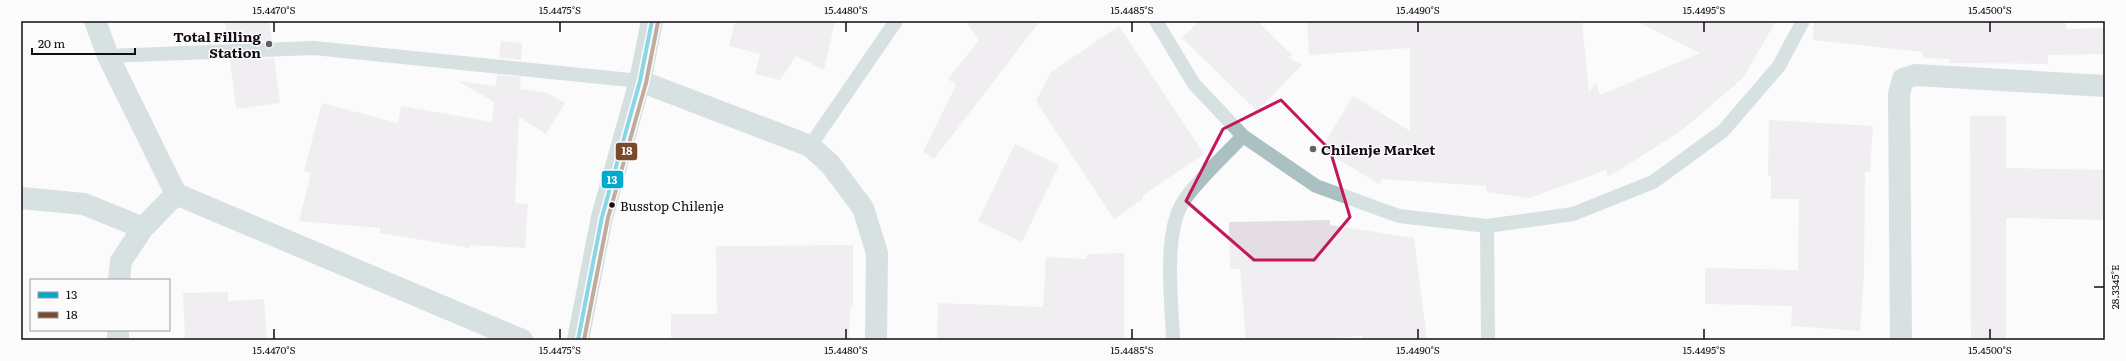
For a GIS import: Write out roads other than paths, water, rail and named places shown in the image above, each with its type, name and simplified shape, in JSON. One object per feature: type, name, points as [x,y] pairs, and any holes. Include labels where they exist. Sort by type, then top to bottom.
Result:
[{"type":"main road","points":[[578,340],[602,217],[640,81],[652,21]]},
{"type":"street","points":[[95,21],[108,56],[176,194],[522,340]]},
{"type":"street","points":[[1901,340],[1899,94],[1903,79],[1916,75],[2105,86]]},
{"type":"street","points":[[640,81],[810,146],[830,164],[862,208],[877,254],[876,340]]},
{"type":"street","points":[[119,279],[121,261],[143,228],[176,194]]},
{"type":"street","points":[[21,198],[84,204],[143,228]]},
{"type":"lane","points":[[810,146],[896,21]]},
{"type":"lane","points":[[1156,21],[1194,84],[1243,136],[1316,186],[1399,216],[1487,226],[1573,214],[1653,182],[1723,131],[1779,66],[1802,21]]},
{"type":"lane","points":[[108,56],[314,48],[640,81]]},
{"type":"lane","points":[[1173,340],[1170,241],[1176,217],[1185,199],[1243,136]]},
{"type":"lane","points":[[1487,226],[1488,340]]},
{"type":"place","name":"Total Filling Station","points":[[269,44]]},
{"type":"place","name":"Chilenje Market","points":[[1313,149]]},
{"type":"place","name":"Busstop Chilenje","points":[[612,205]]}]
